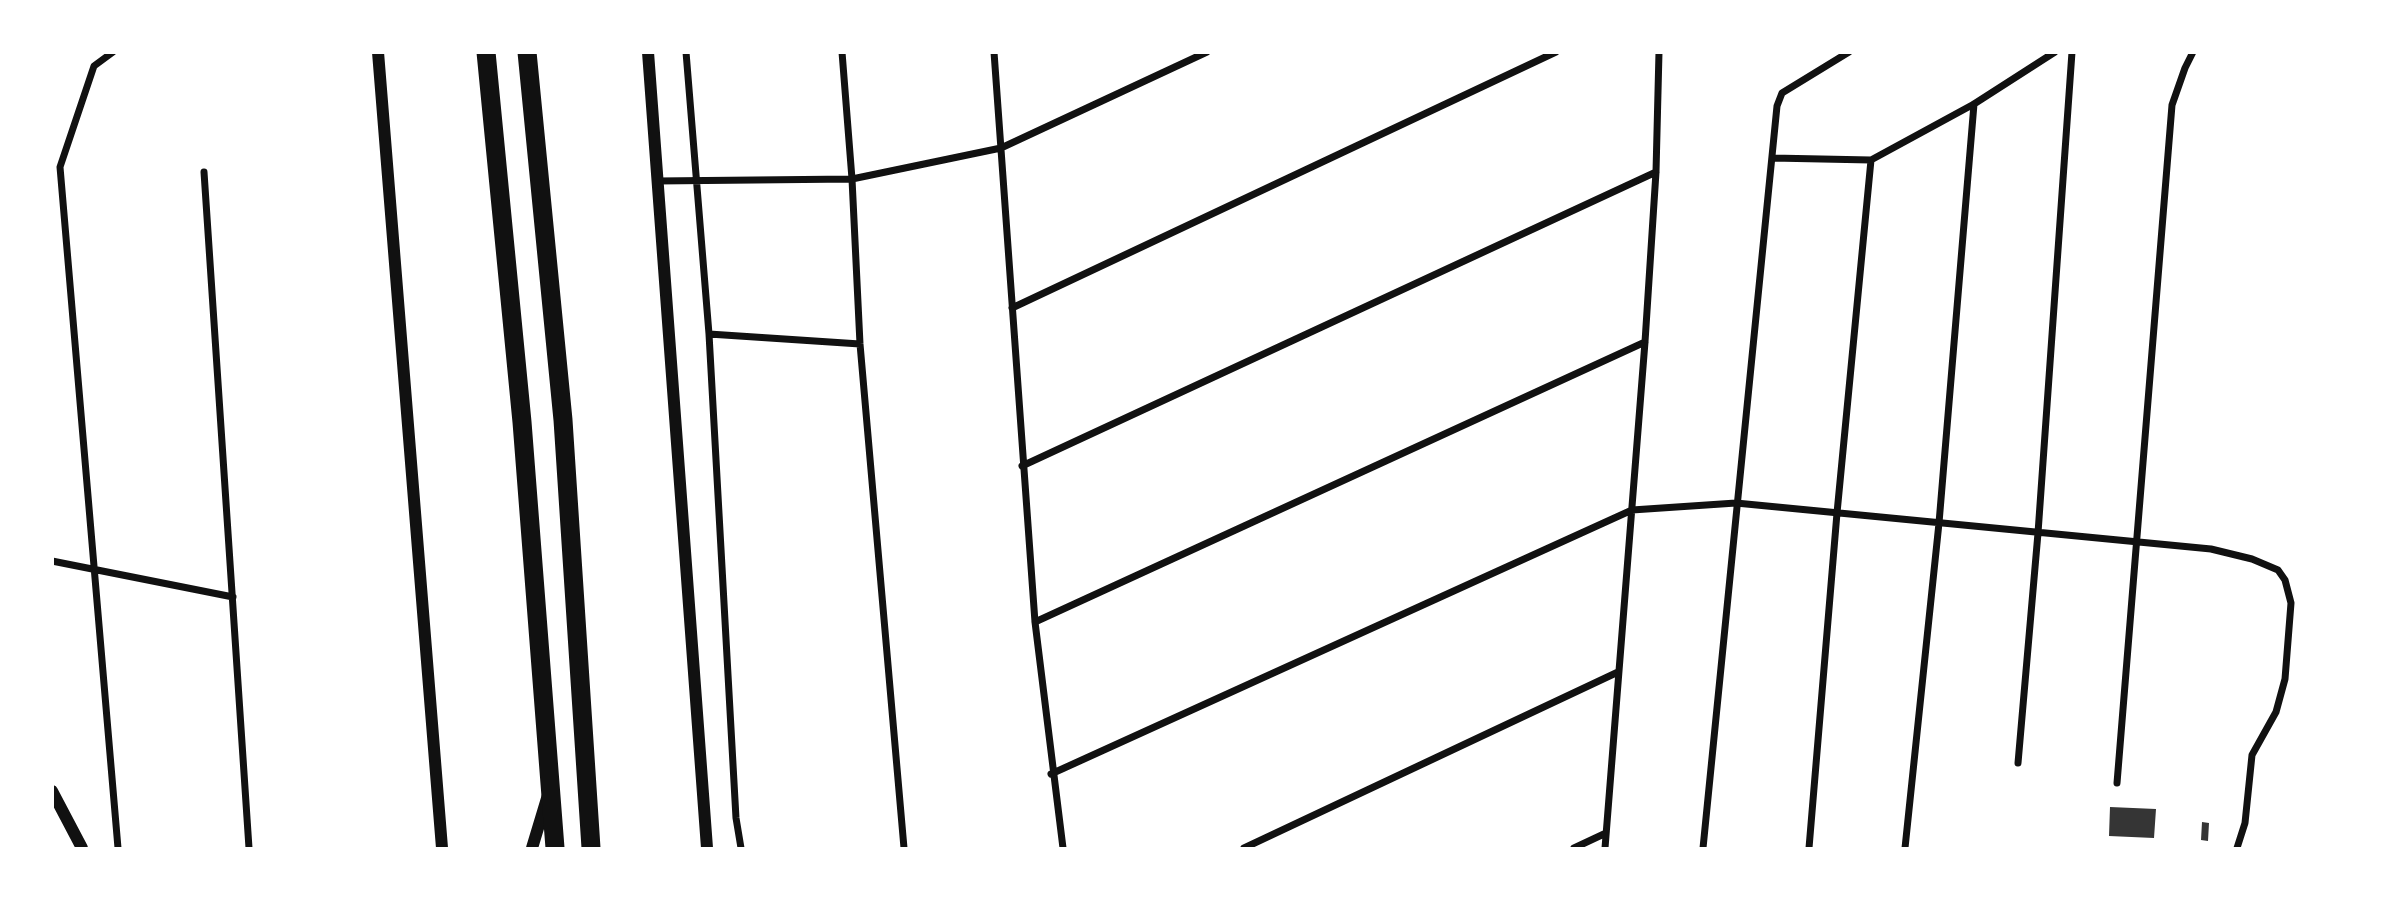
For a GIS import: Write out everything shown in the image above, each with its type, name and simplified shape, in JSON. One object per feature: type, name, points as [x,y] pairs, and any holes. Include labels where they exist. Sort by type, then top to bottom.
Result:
[{"type":"highway","points":[[486,52],[521,408],[555,849]]},
{"type":"highway","points":[[527,52],[563,420],[592,849]]},
{"type":"street","points":[[113,52],[94,66],[60,167],[118,849]]},
{"type":"street","points":[[378,52],[442,849]]},
{"type":"street","points":[[648,52],[707,849]]},
{"type":"street","points":[[687,52],[709,334],[735,804],[741,849]]},
{"type":"street","points":[[842,52],[852,179],[860,344],[904,849]]},
{"type":"street","points":[[994,52],[1035,622],[1051,774],[1063,849]]},
{"type":"street","points":[[657,181],[852,179],[1000,148],[1207,52]]},
{"type":"street","points":[[1012,308],[1556,52]]},
{"type":"street","points":[[1605,849],[1645,342],[1656,172],[1659,52]]},
{"type":"street","points":[[1703,849],[1775,117],[1782,93],[1849,52]]},
{"type":"street","points":[[1772,158],[1871,160],[1973,104],[2055,52]]},
{"type":"street","points":[[2018,763],[2038,533],[2072,52]]},
{"type":"street","points":[[2117,783],[2139,543],[2172,105],[2193,52]]},
{"type":"street","points":[[1905,849],[1939,523],[1973,104]]},
{"type":"street","points":[[1809,849],[1836,513],[1871,160]]},
{"type":"street","points":[[204,172],[250,849]]},
{"type":"street","points":[[1022,466],[1656,172]]},
{"type":"street","points":[[709,334],[860,344]]},
{"type":"street","points":[[1035,622],[1645,342]]},
{"type":"street","points":[[1051,774],[1632,510],[1736,503],[2211,549],[2252,559],[2278,570],[2285,580],[2291,604],[2285,679],[2276,712],[2252,755],[2245,822],[2237,849]]},
{"type":"street","points":[[52,561],[233,597]]},
{"type":"street","points":[[1244,849],[1618,672]]},
{"type":"street","points":[[532,849],[535,831],[551,785]]},
{"type":"street","points":[[52,791],[82,849]]},
{"type":"street","points":[[1574,849],[1606,833]]},
{"type":"building","points":[[2110,807],[2156,809],[2154,838],[2109,836]]},
{"type":"building","points":[[2202,822],[2209,823],[2208,841],[2201,840]]}]
